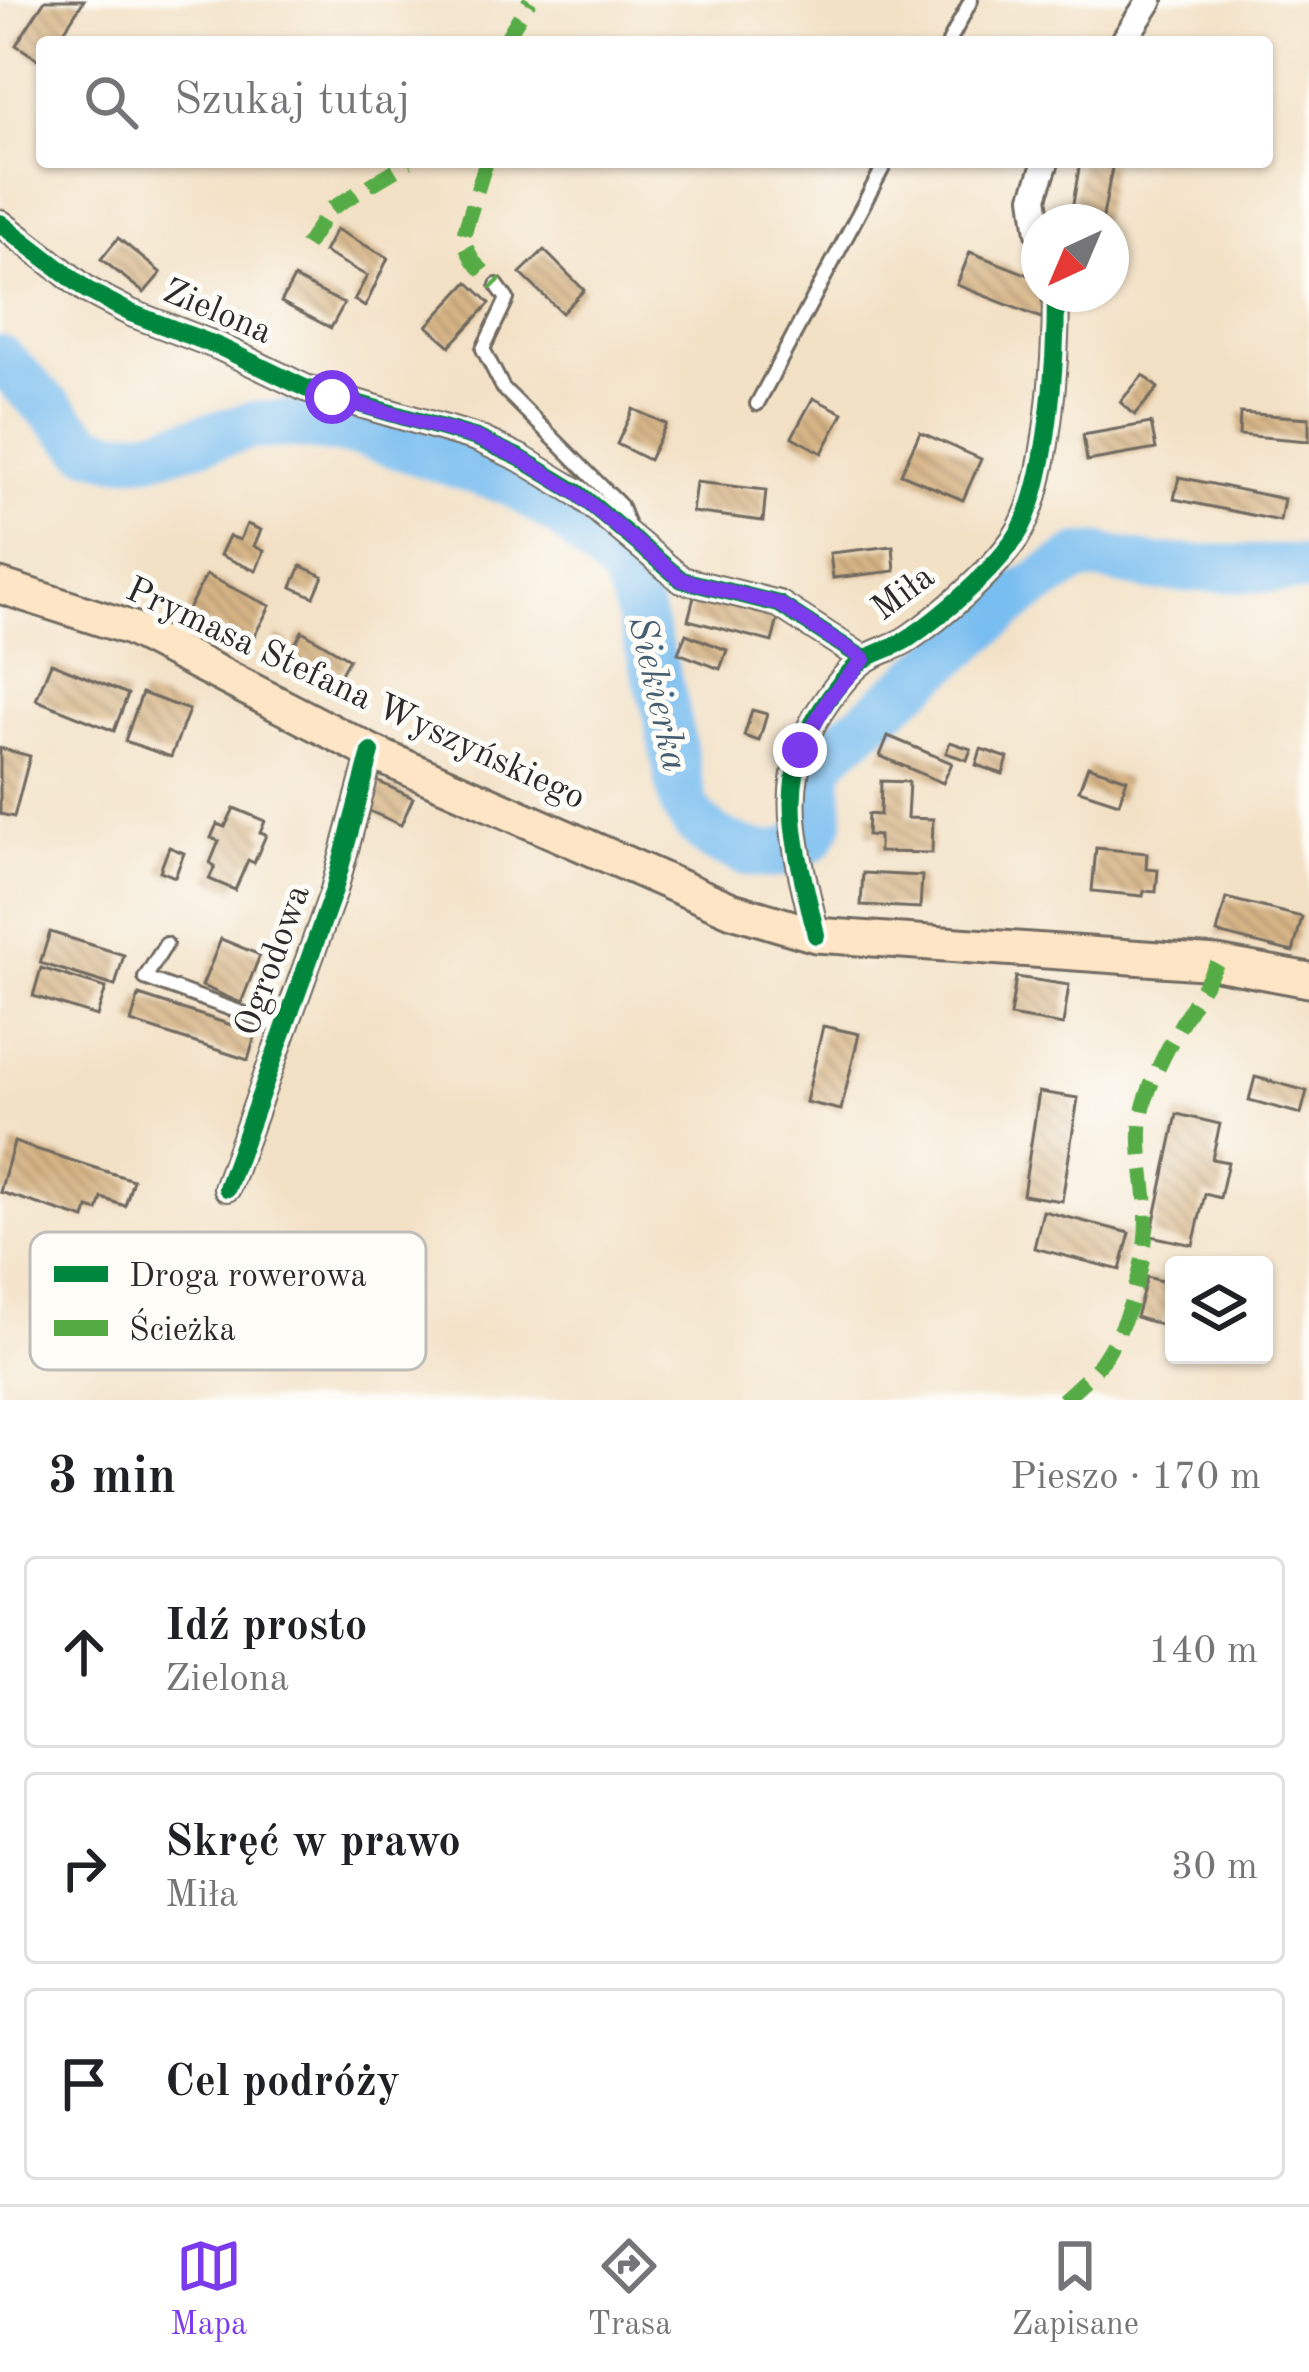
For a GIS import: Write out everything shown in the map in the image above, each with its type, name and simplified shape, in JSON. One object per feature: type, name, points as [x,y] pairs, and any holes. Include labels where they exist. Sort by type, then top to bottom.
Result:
[{"type":"main road","name":"Prymasa Stefana Wyszyńskiego","points":[[0,586],[130,628],[371,752],[732,910],[816,935],[1217,963],[1309,980]]},
{"type":"street","points":[[1127,36],[1148,1]]},
{"type":"street","points":[[1035,204],[1044,168]]},
{"type":"street","name":"Zielona","points":[[0,223],[87,290],[131,313],[220,347],[305,388],[477,438],[520,458],[578,494],[682,580],[779,604],[864,659]]},
{"type":"street","name":"Miła","points":[[816,935],[791,818],[792,784],[808,731],[864,659],[904,641],[936,618],[1001,554],[1024,522],[1042,464],[1055,312]]},
{"type":"street","name":"Ogrodowa","points":[[227,1188],[334,890],[371,752]]},
{"type":"lane","points":[[952,36],[971,0]]},
{"type":"lane","points":[[757,404],[883,168]]},
{"type":"lane","points":[[496,286],[507,298],[483,349],[503,388],[620,505],[635,542]]},
{"type":"lane","points":[[166,944],[145,978],[285,1028]]},
{"type":"building","points":[[45,0],[84,0],[61,36],[36,36],[36,58],[16,45]]},
{"type":"building","points":[[1079,168],[1112,168],[1105,204],[1073,204]]},
{"type":"building","points":[[336,229],[388,258],[365,307],[354,300],[367,276],[324,252]]},
{"type":"building","points":[[118,238],[161,273],[144,293],[101,259]]},
{"type":"building","points":[[544,250],[584,290],[562,313],[520,273]]},
{"type":"building","points":[[970,252],[1021,272],[1021,310],[957,285]]},
{"type":"building","points":[[294,278],[344,304],[331,328],[281,302]]},
{"type":"building","points":[[468,282],[490,303],[450,346],[427,326]]},
{"type":"building","points":[[1143,375],[1158,388],[1135,415],[1120,402]]},
{"type":"building","points":[[813,398],[843,413],[822,453],[792,437]]},
{"type":"building","points":[[633,409],[666,424],[649,460],[617,444]]},
{"type":"building","points":[[1240,413],[1309,418],[1309,441],[1239,435]]},
{"type":"building","points":[[1151,423],[1156,449],[1087,461],[1083,435]]},
{"type":"building","points":[[920,432],[981,459],[963,500],[901,474]]},
{"type":"building","points":[[1179,477],[1284,499],[1280,521],[1174,499]]},
{"type":"building","points":[[696,482],[766,490],[763,521],[692,512]]},
{"type":"building","points":[[247,524],[261,530],[254,546],[264,551],[256,571],[220,555],[229,536],[240,540]]},
{"type":"building","points":[[893,546],[895,571],[833,578],[830,553]]},
{"type":"building","points":[[301,566],[323,576],[314,597],[292,587]]},
{"type":"building","points":[[206,575],[270,606],[250,644],[186,613]]},
{"type":"building","points":[[695,593],[779,615],[772,642],[688,620]]},
{"type":"building","points":[[302,631],[349,659],[332,690],[284,664]]},
{"type":"building","points":[[686,634],[727,650],[720,669],[678,653]]},
{"type":"building","points":[[278,636],[290,642],[280,661],[268,655]]},
{"type":"building","points":[[51,663],[128,694],[114,731],[36,700]]},
{"type":"building","points":[[142,693],[189,710],[171,757],[125,741]]},
{"type":"building","points":[[752,710],[767,714],[759,741],[744,736]]},
{"type":"building","points":[[888,736],[952,763],[943,783],[880,756]]},
{"type":"building","points":[[950,742],[971,749],[967,760],[946,753]]},
{"type":"building","points":[[0,748],[30,756],[14,817],[0,814]]},
{"type":"building","points":[[981,749],[1008,758],[1003,774],[976,765]]},
{"type":"building","points":[[1088,766],[1127,779],[1119,803],[1079,790]]},
{"type":"building","points":[[377,781],[413,798],[401,825],[365,809]]},
{"type":"building","points":[[881,781],[909,782],[907,818],[933,819],[932,853],[879,852],[879,836],[867,835],[868,814],[880,815]]},
{"type":"building","points":[[234,808],[265,821],[260,833],[266,835],[235,890],[209,879],[219,841],[211,838],[217,824],[225,827]]},
{"type":"building","points":[[169,847],[184,853],[175,877],[160,871]]},
{"type":"building","points":[[1096,848],[1147,853],[1146,869],[1158,870],[1156,892],[1144,891],[1143,896],[1092,891]]},
{"type":"building","points":[[863,873],[922,876],[920,908],[861,905]]},
{"type":"building","points":[[1226,898],[1302,917],[1293,952],[1217,933]]},
{"type":"building","points":[[50,932],[124,955],[115,986],[40,963]]},
{"type":"building","points":[[221,939],[260,955],[241,1003],[202,986]]},
{"type":"building","points":[[41,968],[106,988],[97,1016],[33,996]]},
{"type":"building","points":[[1016,977],[1069,985],[1063,1025],[1010,1016]]},
{"type":"building","points":[[139,995],[256,1033],[248,1060],[131,1022]]},
{"type":"building","points":[[823,1026],[859,1034],[841,1110],[806,1102]]},
{"type":"building","points":[[1255,1077],[1307,1091],[1301,1114],[1249,1100]]},
{"type":"building","points":[[1039,1092],[1078,1098],[1062,1201],[1023,1195]]},
{"type":"building","points":[[1177,1114],[1220,1124],[1212,1159],[1228,1162],[1220,1198],[1205,1194],[1193,1245],[1151,1236]]},
{"type":"building","points":[[14,1142],[133,1180],[125,1206],[102,1198],[98,1211],[88,1208],[85,1219],[0,1192]]},
{"type":"building","points":[[1043,1211],[1130,1233],[1120,1270],[1034,1248]]},
{"type":"building","points":[[1147,1277],[1165,1282],[1162,1325],[1136,1317]]},
{"type":"waterway","name":"Siekierka","points":[[0,359],[88,447],[116,454],[152,452],[250,426],[288,424],[362,433],[513,483],[564,516],[622,570],[634,595],[664,702],[684,806],[715,839],[747,852],[786,852],[811,838],[820,822],[818,771],[828,754],[1023,593],[1079,558],[1100,557],[1153,568],[1309,569]]},
{"type":"marked path","points":[[508,36],[530,0]]},
{"type":"marked path","points":[[306,246],[329,210],[399,168]]},
{"type":"marked path","points":[[484,168],[462,240],[474,262],[497,285]]},
{"type":"marked path","points":[[1063,1400],[1102,1361],[1130,1306],[1146,1223],[1140,1140],[1145,1102],[1168,1049],[1217,963]]},
{"type":"cycle path","points":[[0,223],[87,290],[131,313],[220,347],[305,388],[477,438],[520,458],[578,493],[682,580],[779,604],[864,659]]},
{"type":"cycle path","points":[[816,935],[793,818],[797,762],[807,734],[855,667],[936,618],[981,578],[1016,537],[1027,515],[1043,454],[1055,312]]},
{"type":"cycle path","points":[[227,1188],[334,890],[371,752]]},
{"type":"route","points":[[332,397],[477,438],[520,458],[578,494],[682,580],[766,598],[846,645],[864,659],[830,697],[800,750]]}]
